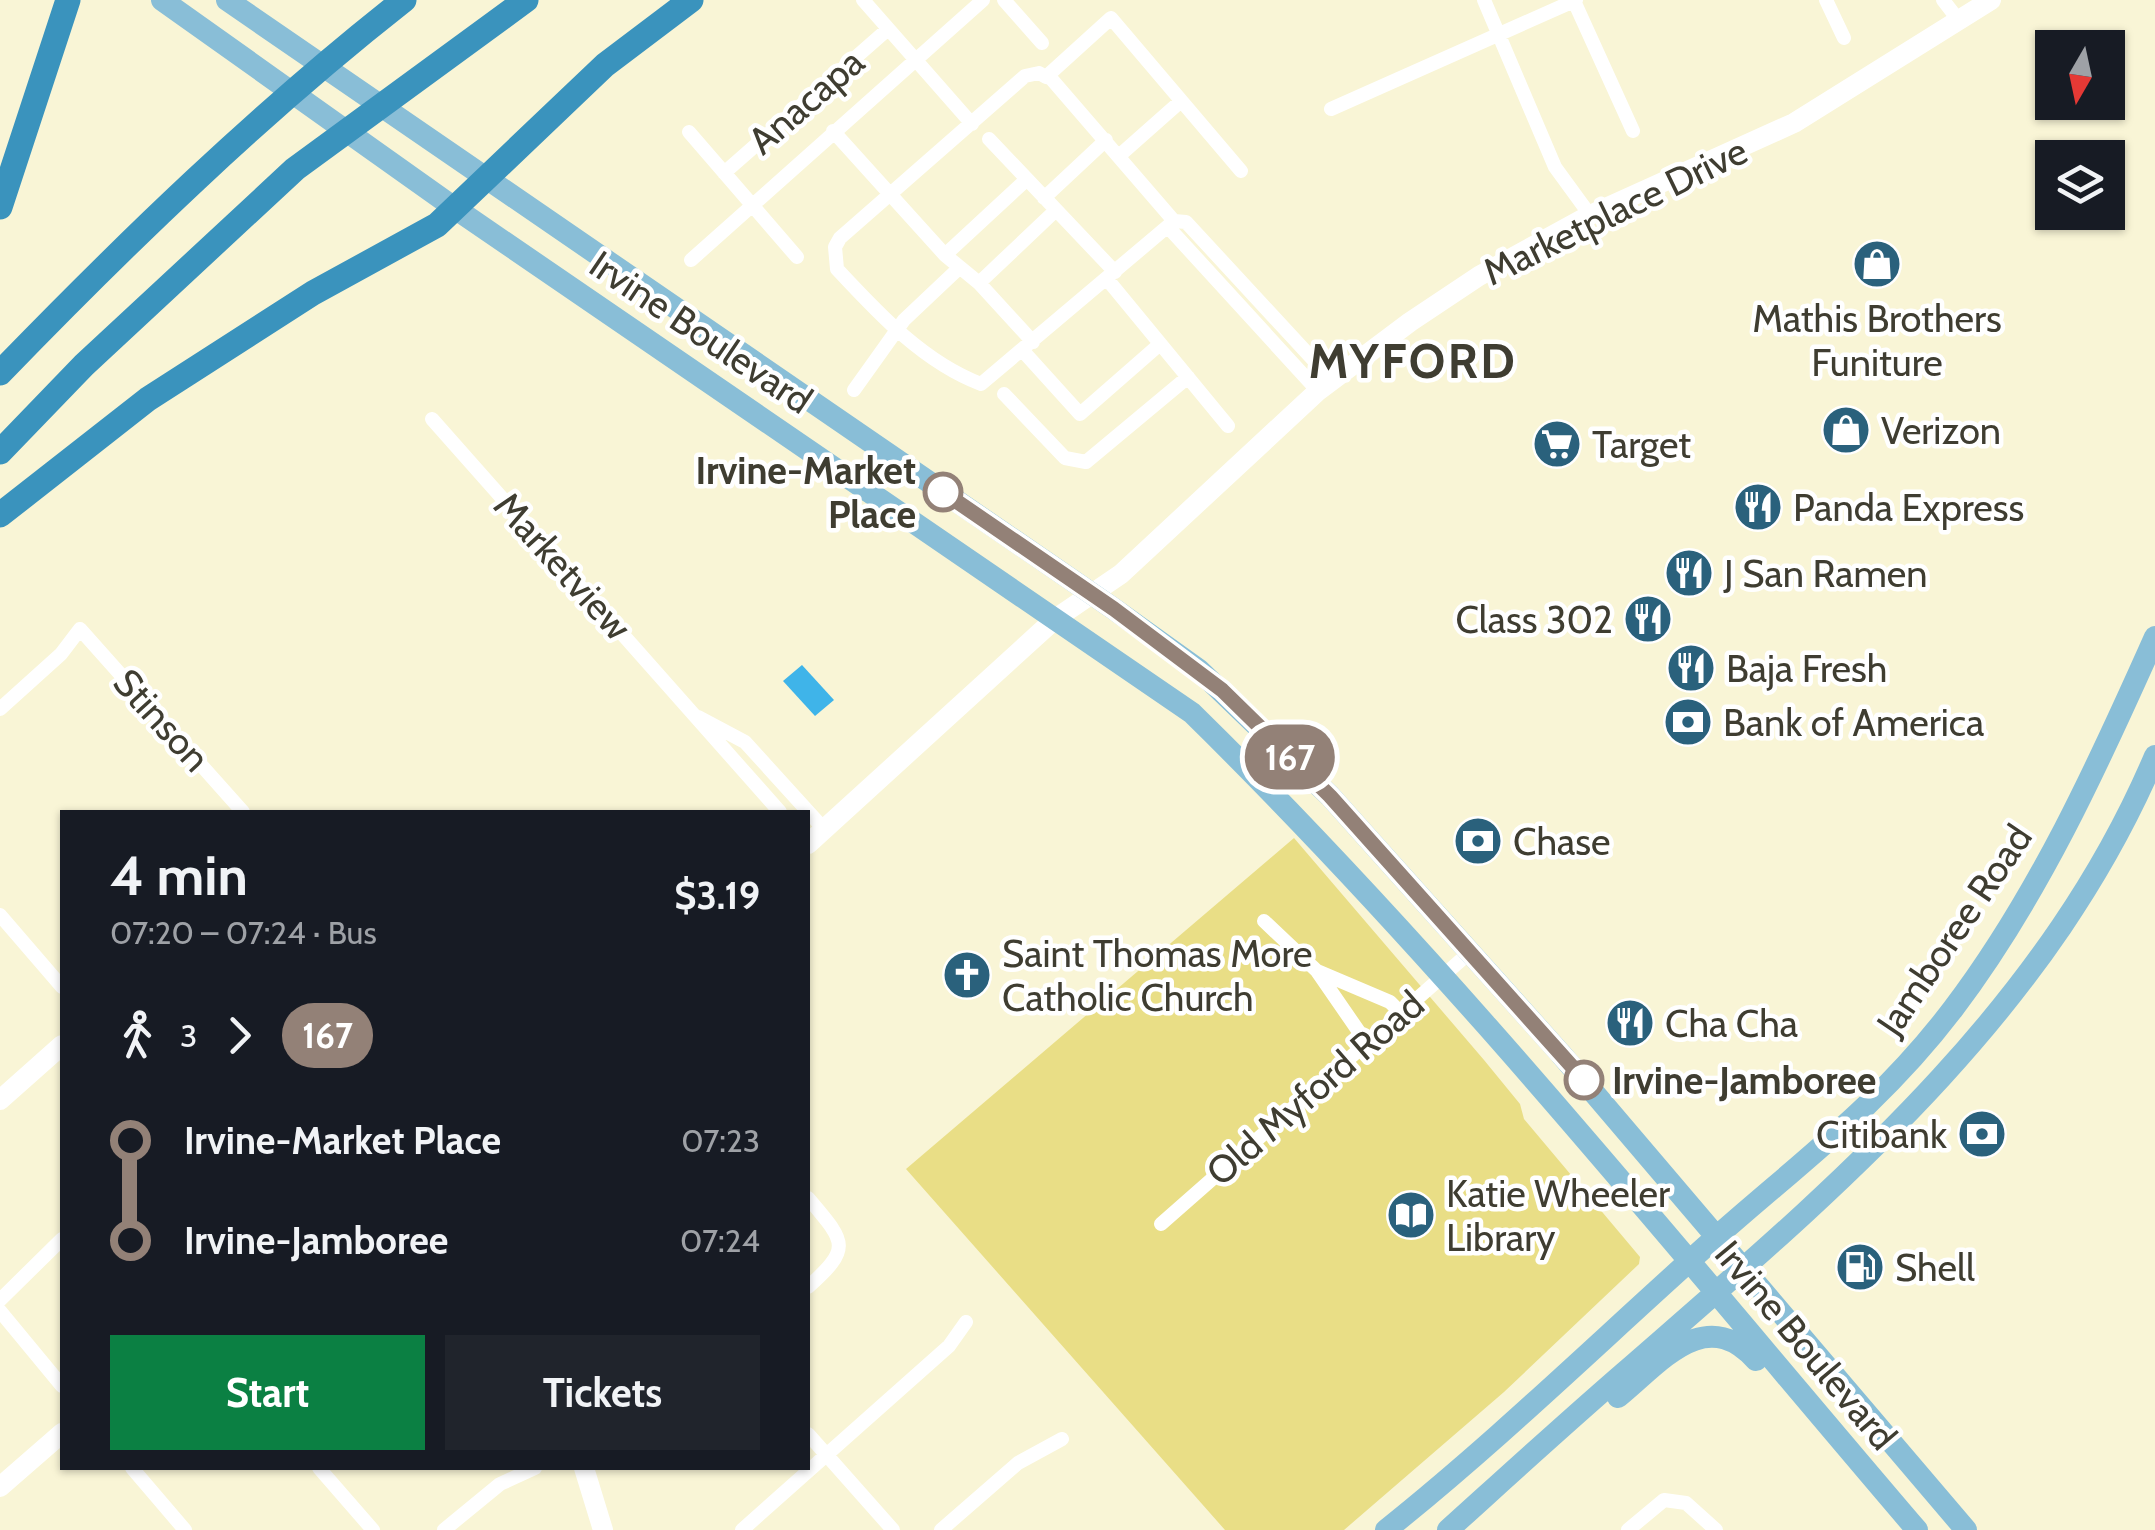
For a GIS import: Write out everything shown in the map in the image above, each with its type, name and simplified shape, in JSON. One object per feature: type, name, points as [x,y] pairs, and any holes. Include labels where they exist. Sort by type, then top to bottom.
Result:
[{"type":"highway","points":[[0,207],[68,0]]},
{"type":"highway","points":[[0,373],[102,268],[349,44],[404,0]]},
{"type":"highway","points":[[0,452],[84,366],[295,170],[526,0]]},
{"type":"highway","points":[[0,515],[148,398],[456,209],[527,134],[604,65],[691,0]]},
{"type":"main road","name":"Irvine Boulevard","points":[[162,0],[456,209],[1192,713],[1284,804],[1442,976],[1917,1530]]},
{"type":"main road","name":"Irvine Boulevard","points":[[227,0],[1092,595],[1222,690],[1330,796],[1470,954],[1745,1268],[1966,1530]]},
{"type":"main road","name":"Jamboree Road","points":[[1386,1530],[1717,1236],[1856,1120],[1954,1007],[2019,910],[2088,784],[2155,637]]},
{"type":"main road","name":"Jamboree Road","points":[[1448,1530],[1834,1190],[1919,1104],[2000,1012],[2083,893],[2155,756]]},
{"type":"main road","points":[[1536,1450],[1571,1436],[1692,1338],[1712,1336],[1742,1344],[1858,1460]]},
{"type":"street","name":"Anacapa","points":[[863,0],[972,124]]},
{"type":"street","name":"Anacapa","points":[[691,260],[983,0]]},
{"type":"street","points":[[1004,0],[1042,43]]},
{"type":"street","points":[[1484,0],[1556,167],[1590,214]]},
{"type":"street","points":[[1826,0],[1844,38]]},
{"type":"street","points":[[1943,0],[1960,22]]},
{"type":"street","name":"Marketplace Drive","points":[[812,839],[1055,619],[1121,574],[1325,386],[1479,276],[1590,214],[1794,123],[1991,0]]},
{"type":"street","points":[[1331,108],[1575,1],[1633,131]]},
{"type":"street","points":[[1176,223],[981,384],[961,376],[897,330],[837,269],[834,258],[840,238],[1025,76],[1048,75],[1110,18],[1242,171]]},
{"type":"street","name":"Anacapa","points":[[724,173],[888,28]]},
{"type":"street","points":[[1048,75],[1325,386]]},
{"type":"street","points":[[1120,155],[1181,100]]},
{"type":"street","name":"Anacapa","points":[[833,131],[958,269],[979,283],[1080,414],[1160,344]]},
{"type":"street","name":"Anacapa","points":[[689,132],[797,257]]},
{"type":"street","points":[[989,138],[1111,276],[1160,344],[1228,426]]},
{"type":"street","points":[[1044,198],[1106,140]]},
{"type":"street","points":[[945,255],[1026,180]]},
{"type":"street","points":[[979,283],[1056,210]]},
{"type":"street","points":[[854,390],[897,330],[958,269]]},
{"type":"street","points":[[1004,394],[1065,458],[1086,462],[1188,377]]},
{"type":"street","name":"Marketview","points":[[432,419],[778,810]]},
{"type":"street","name":"Stinson","points":[[0,709],[61,654],[80,629],[240,810]]},
{"type":"street","name":"Marketview","points":[[693,715],[731,730],[746,742],[792,810]]},
{"type":"street","points":[[0,916],[60,984]]},
{"type":"street","points":[[1264,921],[1316,971],[1366,1042]]},
{"type":"street","name":"Old Myford Road","points":[[1160,1224],[1470,954]]},
{"type":"street","points":[[1316,971],[1390,1002],[1400,1012]]},
{"type":"street","points":[[0,1100],[60,1047]]},
{"type":"street","points":[[810,1200],[840,1237],[842,1247],[838,1258],[810,1285]]},
{"type":"street","points":[[0,1300],[60,1242]]},
{"type":"street","points":[[0,1312],[60,1384]]},
{"type":"street","points":[[742,1530],[949,1346],[966,1322]]},
{"type":"street","points":[[0,1487],[60,1435]]},
{"type":"street","points":[[810,1436],[893,1530]]},
{"type":"street","points":[[941,1530],[1018,1463],[1062,1439]]},
{"type":"street","points":[[134,1470],[185,1530]]},
{"type":"street","points":[[321,1470],[373,1530]]},
{"type":"street","points":[[444,1530],[500,1484],[530,1470]]},
{"type":"street","points":[[585,1470],[603,1530]]},
{"type":"street","points":[[1628,1530],[1664,1500],[1686,1503],[1716,1530]]},
{"type":"shaded area","points":[[1294,838],[1484,1060],[1520,1104],[1524,1119],[1640,1257],[1639,1264],[1504,1392],[1344,1530],[1225,1530],[906,1169]]},
{"type":"water","points":[[802,665],[834,700],[815,716],[783,681]]},
{"type":"bus line","name":"167","points":[[943,492],[1114,609],[1222,690],[1330,796],[1584,1080]]},
{"type":"place","name":"Mathis Brothers Funiture","points":[[1877,264]]},
{"type":"place","name":"Verizon","points":[[1846,430]]},
{"type":"place","name":"Target","points":[[1557,444]]},
{"type":"place","name":"Irvine-Market Place","points":[[943,492]]},
{"type":"place","name":"Panda Express","points":[[1758,507]]},
{"type":"place","name":"J San Ramen","points":[[1689,573]]},
{"type":"place","name":"Class 302","points":[[1648,619]]},
{"type":"place","name":"Baja Fresh","points":[[1691,668]]},
{"type":"place","name":"Bank of America","points":[[1688,722]]},
{"type":"place","name":"Chase","points":[[1478,841]]},
{"type":"place","name":"Saint Thomas More Catholic Church","points":[[967,975]]},
{"type":"place","name":"Cha Cha","points":[[1630,1023]]},
{"type":"place","name":"Irvine-Jamboree","points":[[1584,1080]]},
{"type":"place","name":"Citibank","points":[[1982,1134]]},
{"type":"place","name":"Katie Wheeler Library","points":[[1411,1215]]},
{"type":"place","name":"Shell","points":[[1860,1267]]},
{"type":"district","name":"MYFORD","points":[[1413,361]]}]
